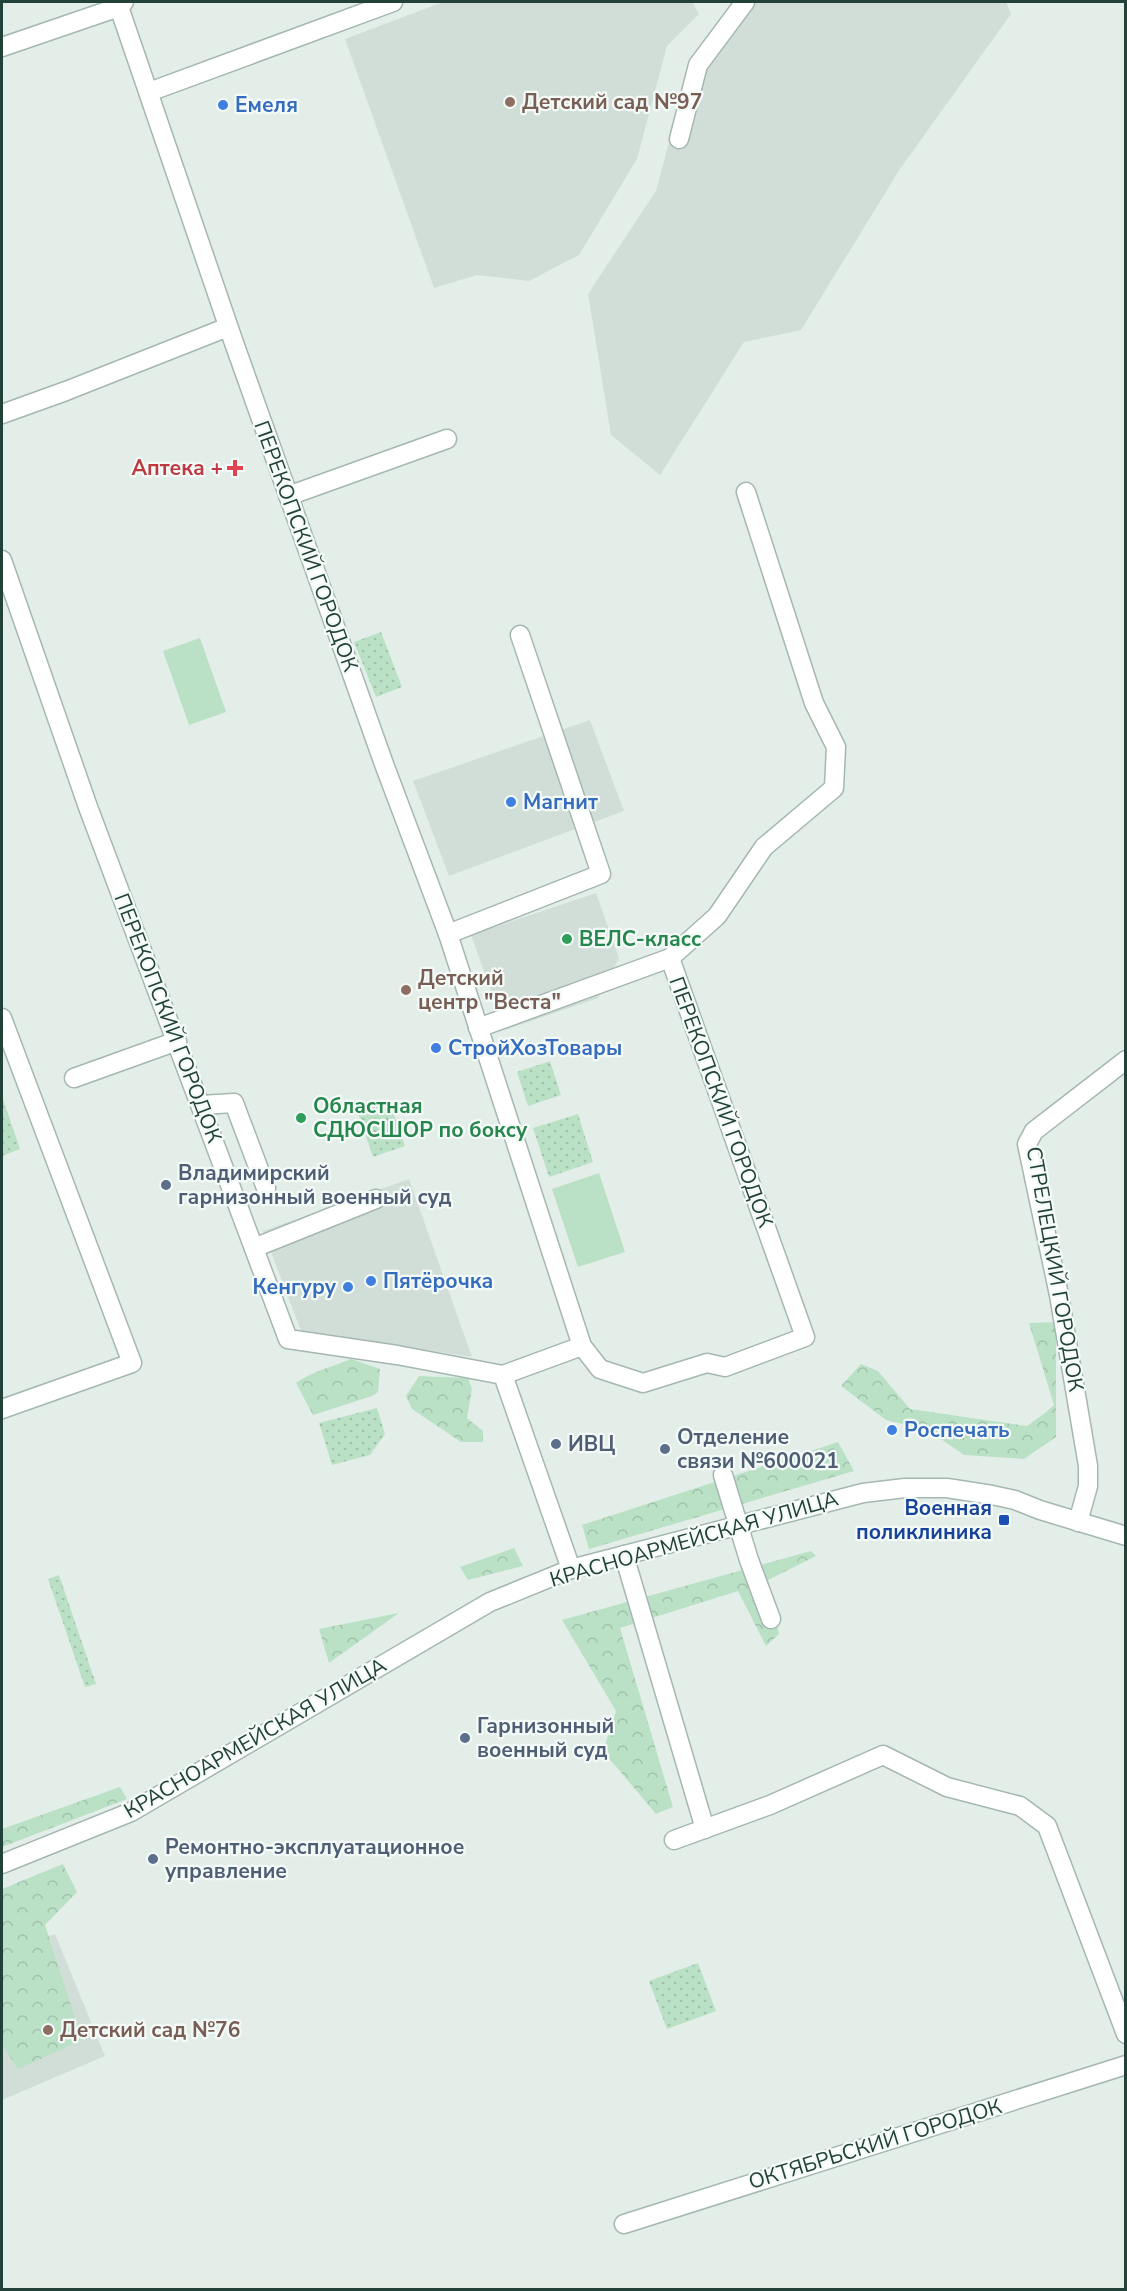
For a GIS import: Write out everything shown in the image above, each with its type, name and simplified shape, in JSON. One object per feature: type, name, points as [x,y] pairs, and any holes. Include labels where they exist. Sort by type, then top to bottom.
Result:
[{"type":"street","points":[[148,92],[393,2]]},
{"type":"street","points":[[679,139],[698,65],[745,2]]},
{"type":"street","name":"ПЕРЕКОПСКИЙ ГОРОДОК","points":[[2,47],[122,4],[148,92],[228,327],[448,934],[478,1028],[582,1347],[600,1369],[643,1383],[707,1363],[725,1367],[805,1337],[669,958],[478,1028]]},
{"type":"street","points":[[2,414],[228,327]]},
{"type":"street","points":[[288,496],[447,439]]},
{"type":"street","points":[[669,958],[717,916],[764,847],[834,788],[836,747],[814,703],[746,492]]},
{"type":"street","name":"ПЕРЕКОПСКИЙ ГОРОДОК","points":[[2,560],[88,807],[288,1339],[398,1355],[503,1375]]},
{"type":"street","points":[[448,934],[601,874],[520,635]]},
{"type":"street","points":[[2,1018],[132,1363],[2,1409]]},
{"type":"street","points":[[74,1078],[177,1041]]},
{"type":"street","name":"СТРЕЛЕЦКИЙ ГОРОДОК","points":[[1078,1522],[1088,1486],[1088,1466],[1059,1295],[1027,1144],[1034,1131],[1125,1060]]},
{"type":"street","points":[[201,1105],[234,1103],[266,1188]]},
{"type":"street","points":[[254,1248],[376,1199]]},
{"type":"street","points":[[572,1569],[503,1375],[582,1347]]},
{"type":"street","points":[[723,1475],[771,1619]]},
{"type":"street","name":"КРАСНОАРМЕЙСКАЯ УЛИЦА","points":[[2,1864],[131,1812],[490,1602],[572,1569],[863,1493],[905,1488],[946,1488],[1015,1500],[1125,1536]]},
{"type":"street","points":[[624,1555],[705,1829]]},
{"type":"street","points":[[674,1840],[770,1805],[883,1755],[947,1787],[1020,1806],[1047,1826],[1125,2034]]},
{"type":"street","name":"ОКТЯБРЬСКИЙ ГОРОДОК","points":[[624,2224],[1125,2065]]},
{"type":"shaded area","name":"Детский сад №97","points":[[443,2],[692,2],[699,14],[667,46],[637,159],[579,255],[529,281],[477,275],[434,288],[345,39]]},
{"type":"shaded area","points":[[738,2],[1006,2],[1011,14],[900,169],[801,330],[744,342],[660,475],[611,435],[588,294],[656,191],[689,67]]},
{"type":"shaded area","points":[[590,720],[624,811],[449,876],[413,781]]},
{"type":"shaded area","points":[[596,893],[619,958],[598,998],[505,1030],[471,935]]},
{"type":"shaded area","points":[[409,1179],[472,1357],[301,1331],[263,1231]]},
{"type":"shaded area","name":"Детский сад №76","points":[[55,1934],[105,2056],[2,2100],[2,1953]]},
{"type":"green space","points":[[381,632],[402,687],[376,697],[354,642]]},
{"type":"green space","points":[[200,638],[226,712],[189,725],[163,651]]},
{"type":"green space","points":[[550,1061],[561,1095],[528,1106],[517,1072]]},
{"type":"green space","points":[[2,1096],[20,1149],[2,1156]]},
{"type":"green space","points":[[389,1101],[405,1146],[373,1157],[358,1113]]},
{"type":"green space","points":[[578,1114],[593,1162],[549,1177],[533,1128]]},
{"type":"green space","points":[[599,1173],[625,1252],[578,1267],[552,1189]]},
{"type":"green space","points":[[1056,1322],[1056,1437],[1024,1459],[964,1455],[928,1430],[886,1420],[841,1386],[861,1364],[878,1371],[910,1409],[1027,1426],[1054,1405],[1029,1323]]},
{"type":"green space","points":[[351,1359],[380,1369],[378,1392],[313,1415],[296,1383],[316,1372]]},
{"type":"green space","points":[[419,1376],[468,1378],[472,1389],[467,1418],[483,1431],[483,1442],[461,1442],[412,1409],[406,1396]]},
{"type":"green space","points":[[377,1408],[385,1434],[370,1455],[332,1465],[319,1423]]},
{"type":"green space","points":[[838,1442],[854,1471],[589,1549],[582,1525]]},
{"type":"green space","points":[[514,1548],[523,1566],[468,1580],[460,1567]]},
{"type":"green space","points":[[811,1551],[816,1556],[768,1580],[779,1634],[766,1646],[738,1591],[620,1628],[673,1807],[656,1814],[603,1751],[616,1711],[562,1620]]},
{"type":"green space","points":[[59,1575],[96,1684],[85,1687],[48,1579]]},
{"type":"green space","points":[[399,1613],[329,1663],[319,1629]]},
{"type":"green space","points":[[120,1787],[127,1799],[2,1847],[2,1829]]},
{"type":"green space","name":"Детский сад №76","points":[[63,1864],[77,1892],[45,1925],[82,2040],[18,2069],[2,2045],[2,1889]]},
{"type":"green space","points":[[698,1963],[716,2011],[667,2029],[649,1981]]},
{"type":"place","name":"Детский сад №97","points":[[510,102]]},
{"type":"place","name":"Емеля","points":[[223,105]]},
{"type":"place","name":"Аптека +","points":[[235,468]]},
{"type":"place","name":"Магнит","points":[[511,802]]},
{"type":"place","name":"ВЕЛС-класс","points":[[567,939]]},
{"type":"place","name":"Детский центр \"Веста\"","points":[[406,990]]},
{"type":"place","name":"СтройХозТовары","points":[[436,1048]]},
{"type":"place","name":"Областная СДЮСШОР по боксу","points":[[301,1118]]},
{"type":"place","name":"Владимирский гарнизонный военный суд","points":[[166,1185]]},
{"type":"place","name":"Пятёрочка","points":[[371,1281]]},
{"type":"place","name":"Кенгуру","points":[[348,1287]]},
{"type":"place","name":"Роспечать","points":[[892,1430]]},
{"type":"place","name":"ИВЦ","points":[[556,1444]]},
{"type":"place","name":"Отделение связи №600021","points":[[665,1449]]},
{"type":"place","name":"Военная поликлиника","points":[[1004,1520]]},
{"type":"place","name":"Гарнизонный военный суд","points":[[465,1738]]},
{"type":"place","name":"Ремонтно-эксплуатационное управление","points":[[153,1859]]},
{"type":"place","name":"Детский сад №76","points":[[48,2030]]}]
